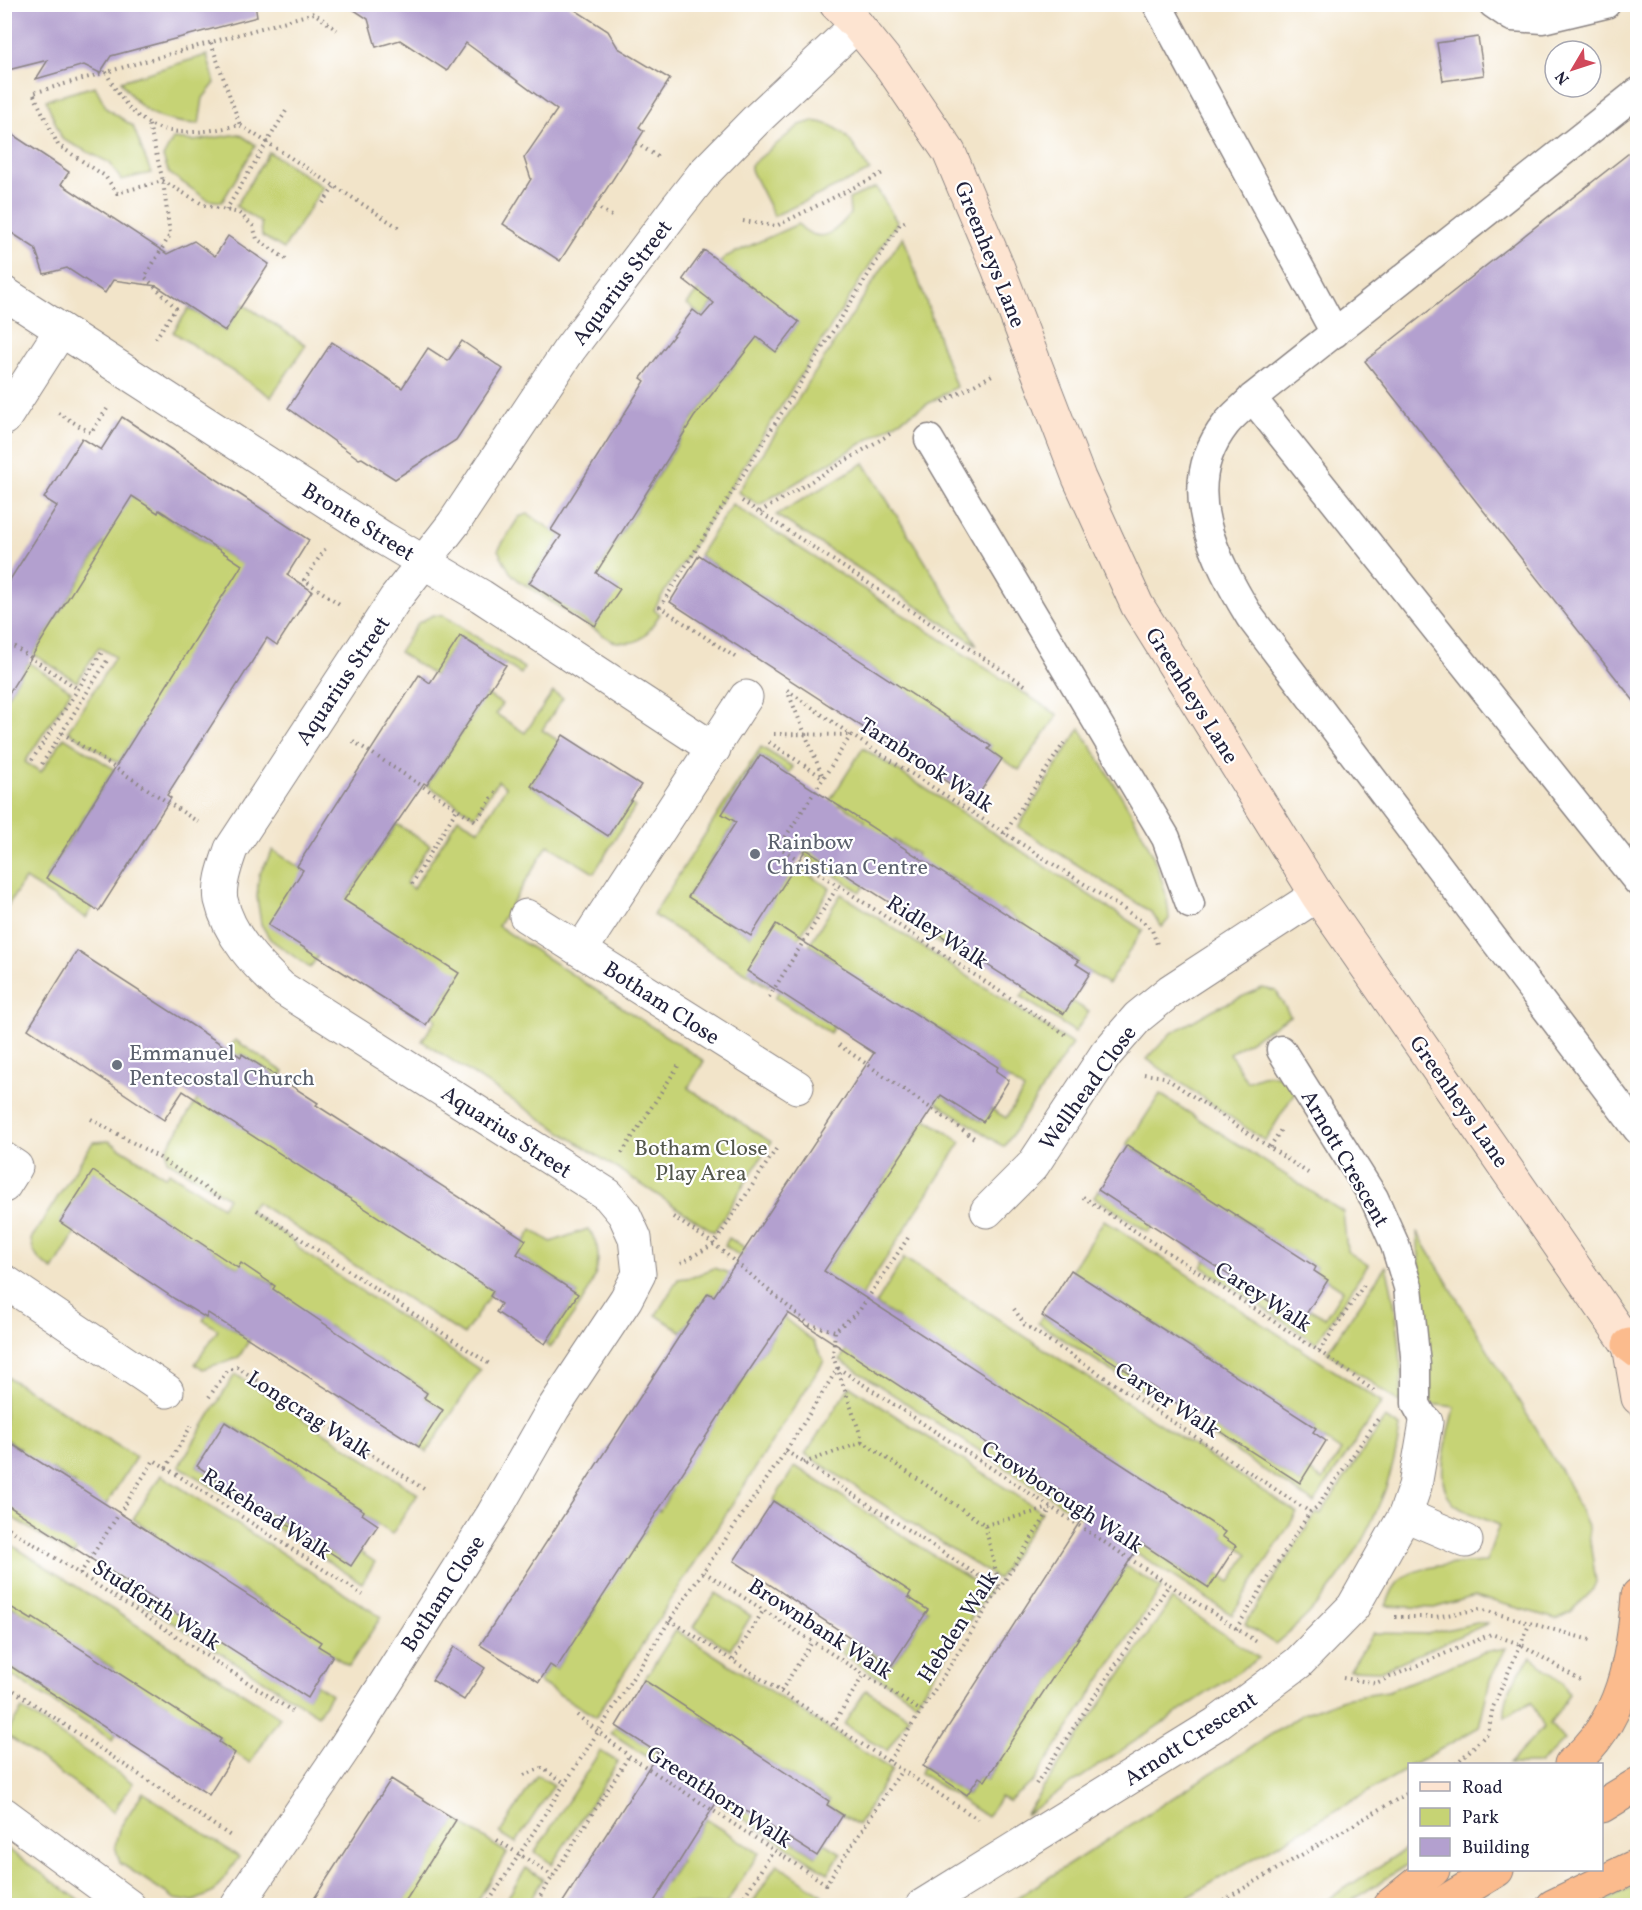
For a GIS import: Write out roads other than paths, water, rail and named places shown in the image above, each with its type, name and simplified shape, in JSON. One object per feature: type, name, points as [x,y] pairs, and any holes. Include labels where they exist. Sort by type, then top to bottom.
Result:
[{"type":"highway","points":[[1572,1763],[1591,1746],[1624,1688],[1638,1595]]},
{"type":"highway","points":[[1603,1805],[1638,1784]]},
{"type":"highway","points":[[1553,1905],[1638,1865]]},
{"type":"highway","points":[[1389,1905],[1431,1871]]},
{"type":"highway","points":[[1438,1905],[1494,1871]]},
{"type":"street","name":"Aquarius Street","points":[[639,1274],[635,1238],[624,1214],[608,1195],[282,988],[257,965],[236,935],[221,899],[222,880],[231,849],[395,599],[425,563],[569,350],[704,173],[846,15]]},
{"type":"street","name":"Greenheys Lane","points":[[846,15],[912,96],[950,152],[998,268],[1079,478],[1137,605],[1317,895],[1635,1352],[1638,1398]]},
{"type":"street","name":"Bronte Street","points":[[4,294],[425,563],[481,596],[714,749]]},
{"type":"street","points":[[4,419],[61,330]]},
{"type":"street","points":[[580,950],[747,698]]},
{"type":"street","name":"Wellhead Close","points":[[987,1211],[1033,1164],[1106,1054],[1138,1017],[1170,991],[1317,895]]},
{"type":"street","name":"Botham Close","points":[[526,916],[797,1087]]},
{"type":"street","points":[[4,1159],[16,1167],[4,1186]]},
{"type":"street","name":"Botham Close","points":[[237,1905],[345,1747],[493,1514],[553,1409],[626,1299],[639,1274]]},
{"type":"street","points":[[4,1281],[167,1391]]},
{"type":"street","name":"Arnott Crescent","points":[[922,1905],[1216,1724],[1298,1663],[1353,1607],[1406,1515],[1415,1485],[1426,1422]]},
{"type":"street","points":[[1406,1515],[1466,1541]]},
{"type":"street","points":[[4,1814],[129,1905]]},
{"type":"lane","points":[[1157,4],[1335,333]]},
{"type":"lane","points":[[1493,4],[1512,17],[1543,19],[1606,4]]},
{"type":"lane","points":[[1638,92],[1252,398],[1226,424],[1213,445],[1205,469],[1202,499],[1208,535],[1220,568],[1250,617],[1638,1130]]},
{"type":"lane","points":[[1252,398],[1638,882]]},
{"type":"lane","points":[[929,439],[1166,838],[1190,904]]},
{"type":"lane","name":"Arnott Crescent","points":[[1281,1050],[1374,1198],[1395,1245],[1408,1287],[1416,1365],[1416,1404],[1426,1422]]},
{"type":"place","name":"Rainbow Christian Centre","points":[[755,854]]},
{"type":"place","name":"Emmanuel Pentecostal Church","points":[[117,1065]]},
{"type":"park label","name":"Botham Close Play Area","points":[[701,1160]]}]
